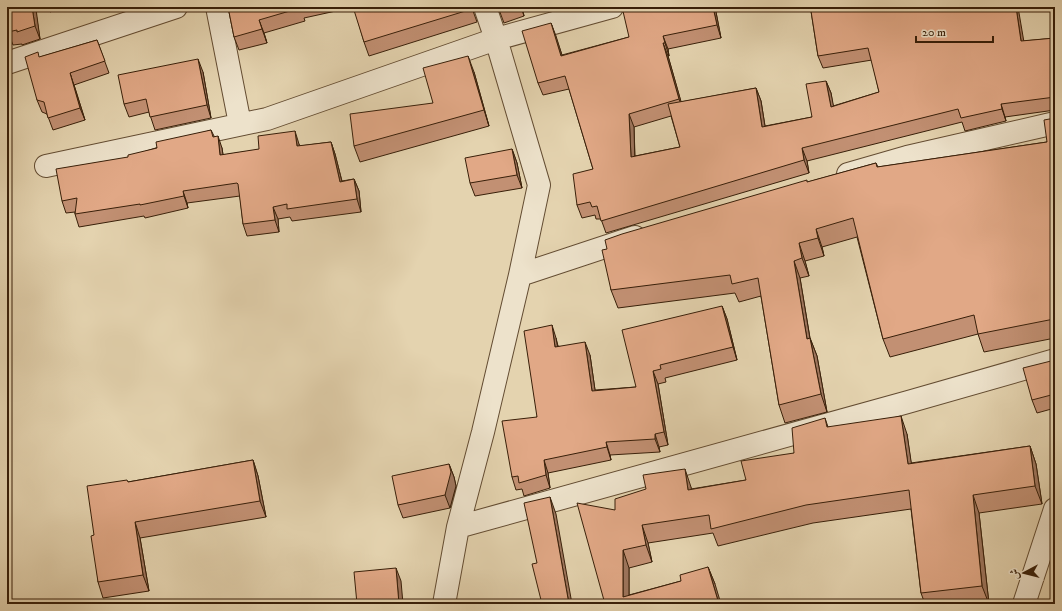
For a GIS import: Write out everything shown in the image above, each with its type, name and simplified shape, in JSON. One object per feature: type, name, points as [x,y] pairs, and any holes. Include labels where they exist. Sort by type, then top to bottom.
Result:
[{"type":"street","points":[[7,64],[176,7]]},
{"type":"street","points":[[217,7],[240,124]]},
{"type":"street","points":[[444,604],[458,527],[483,432],[520,275],[539,185],[496,39],[485,7]]},
{"type":"street","points":[[46,166],[267,119],[496,39],[612,7]]},
{"type":"street","points":[[831,179],[907,157],[1055,123]]},
{"type":"street","points":[[520,275],[655,231]]},
{"type":"street","points":[[458,527],[1055,360]]},
{"type":"street","points":[[1024,604],[1055,509]]},
{"type":"building","points":[[7,7],[32,7],[35,26],[17,32],[17,30],[8,32]]},
{"type":"building","points":[[228,7],[300,8],[259,20],[262,29],[234,37]]},
{"type":"building","points":[[353,7],[472,7],[472,9],[364,42]]},
{"type":"building","points":[[622,7],[713,7],[717,25],[663,36],[665,43],[663,43],[679,99],[629,114],[631,157],[680,147],[668,104],[756,88],[762,127],[812,117],[806,84],[826,81],[831,107],[879,92],[868,48],[818,56],[811,11],[833,7],[1016,7],[1021,41],[1055,38],[1055,97],[1001,104],[1002,109],[961,118],[958,109],[802,148],[804,160],[601,221],[597,206],[592,207],[590,202],[577,205],[573,174],[593,169],[565,76],[538,83],[522,31],[551,23],[561,56],[629,37]]},
{"type":"building","points":[[97,40],[105,61],[70,73],[80,108],[48,118],[44,102],[37,100],[25,57],[38,52],[39,57]]},
{"type":"building","points":[[468,56],[484,110],[354,146],[350,114],[433,103],[423,68]]},
{"type":"building","points":[[198,59],[207,105],[150,117],[146,99],[124,104],[118,75]]},
{"type":"building","points":[[1055,118],[1054,319],[978,334],[974,315],[883,339],[853,218],[816,229],[818,238],[799,243],[802,258],[794,261],[807,339],[810,338],[821,394],[779,405],[758,278],[732,284],[730,275],[611,290],[602,250],[607,249],[605,240],[807,180],[807,182],[876,163],[877,167],[1047,142],[1044,120]]},
{"type":"building","points":[[211,130],[213,137],[218,136],[220,155],[259,149],[258,136],[295,131],[297,146],[331,142],[340,182],[354,179],[357,199],[287,209],[287,204],[273,207],[275,220],[243,224],[237,183],[183,191],[184,196],[140,205],[75,214],[77,198],[62,201],[56,169],[128,157],[128,155],[157,148],[156,142]]},
{"type":"building","points":[[512,149],[517,175],[470,183],[465,158]]},
{"type":"building","points":[[722,306],[733,347],[660,365],[661,369],[653,371],[664,432],[655,434],[655,439],[606,442],[607,447],[544,460],[546,475],[519,483],[518,476],[512,477],[502,421],[537,417],[524,331],[552,325],[555,347],[585,342],[592,391],[636,387],[622,330]]},
{"type":"building","points":[[1055,360],[1055,394],[1032,400],[1023,368]]},
{"type":"building","points":[[901,416],[908,464],[1030,446],[1035,486],[973,495],[982,586],[921,593],[909,490],[806,505],[711,529],[709,515],[642,525],[646,545],[623,550],[623,597],[681,581],[680,575],[708,567],[719,604],[605,604],[577,503],[615,510],[615,499],[646,489],[643,475],[685,469],[688,490],[746,480],[741,461],[794,453],[792,428],[825,418],[827,427]]},
{"type":"building","points":[[253,460],[260,501],[135,522],[143,575],[98,582],[91,536],[94,535],[87,486],[127,480],[128,482]]},
{"type":"building","points":[[449,464],[451,472],[445,495],[398,505],[392,476]]},
{"type":"building","points":[[550,497],[569,604],[542,604],[532,564],[537,563],[524,503]]},
{"type":"building","points":[[396,568],[399,604],[357,604],[354,572]]}]
